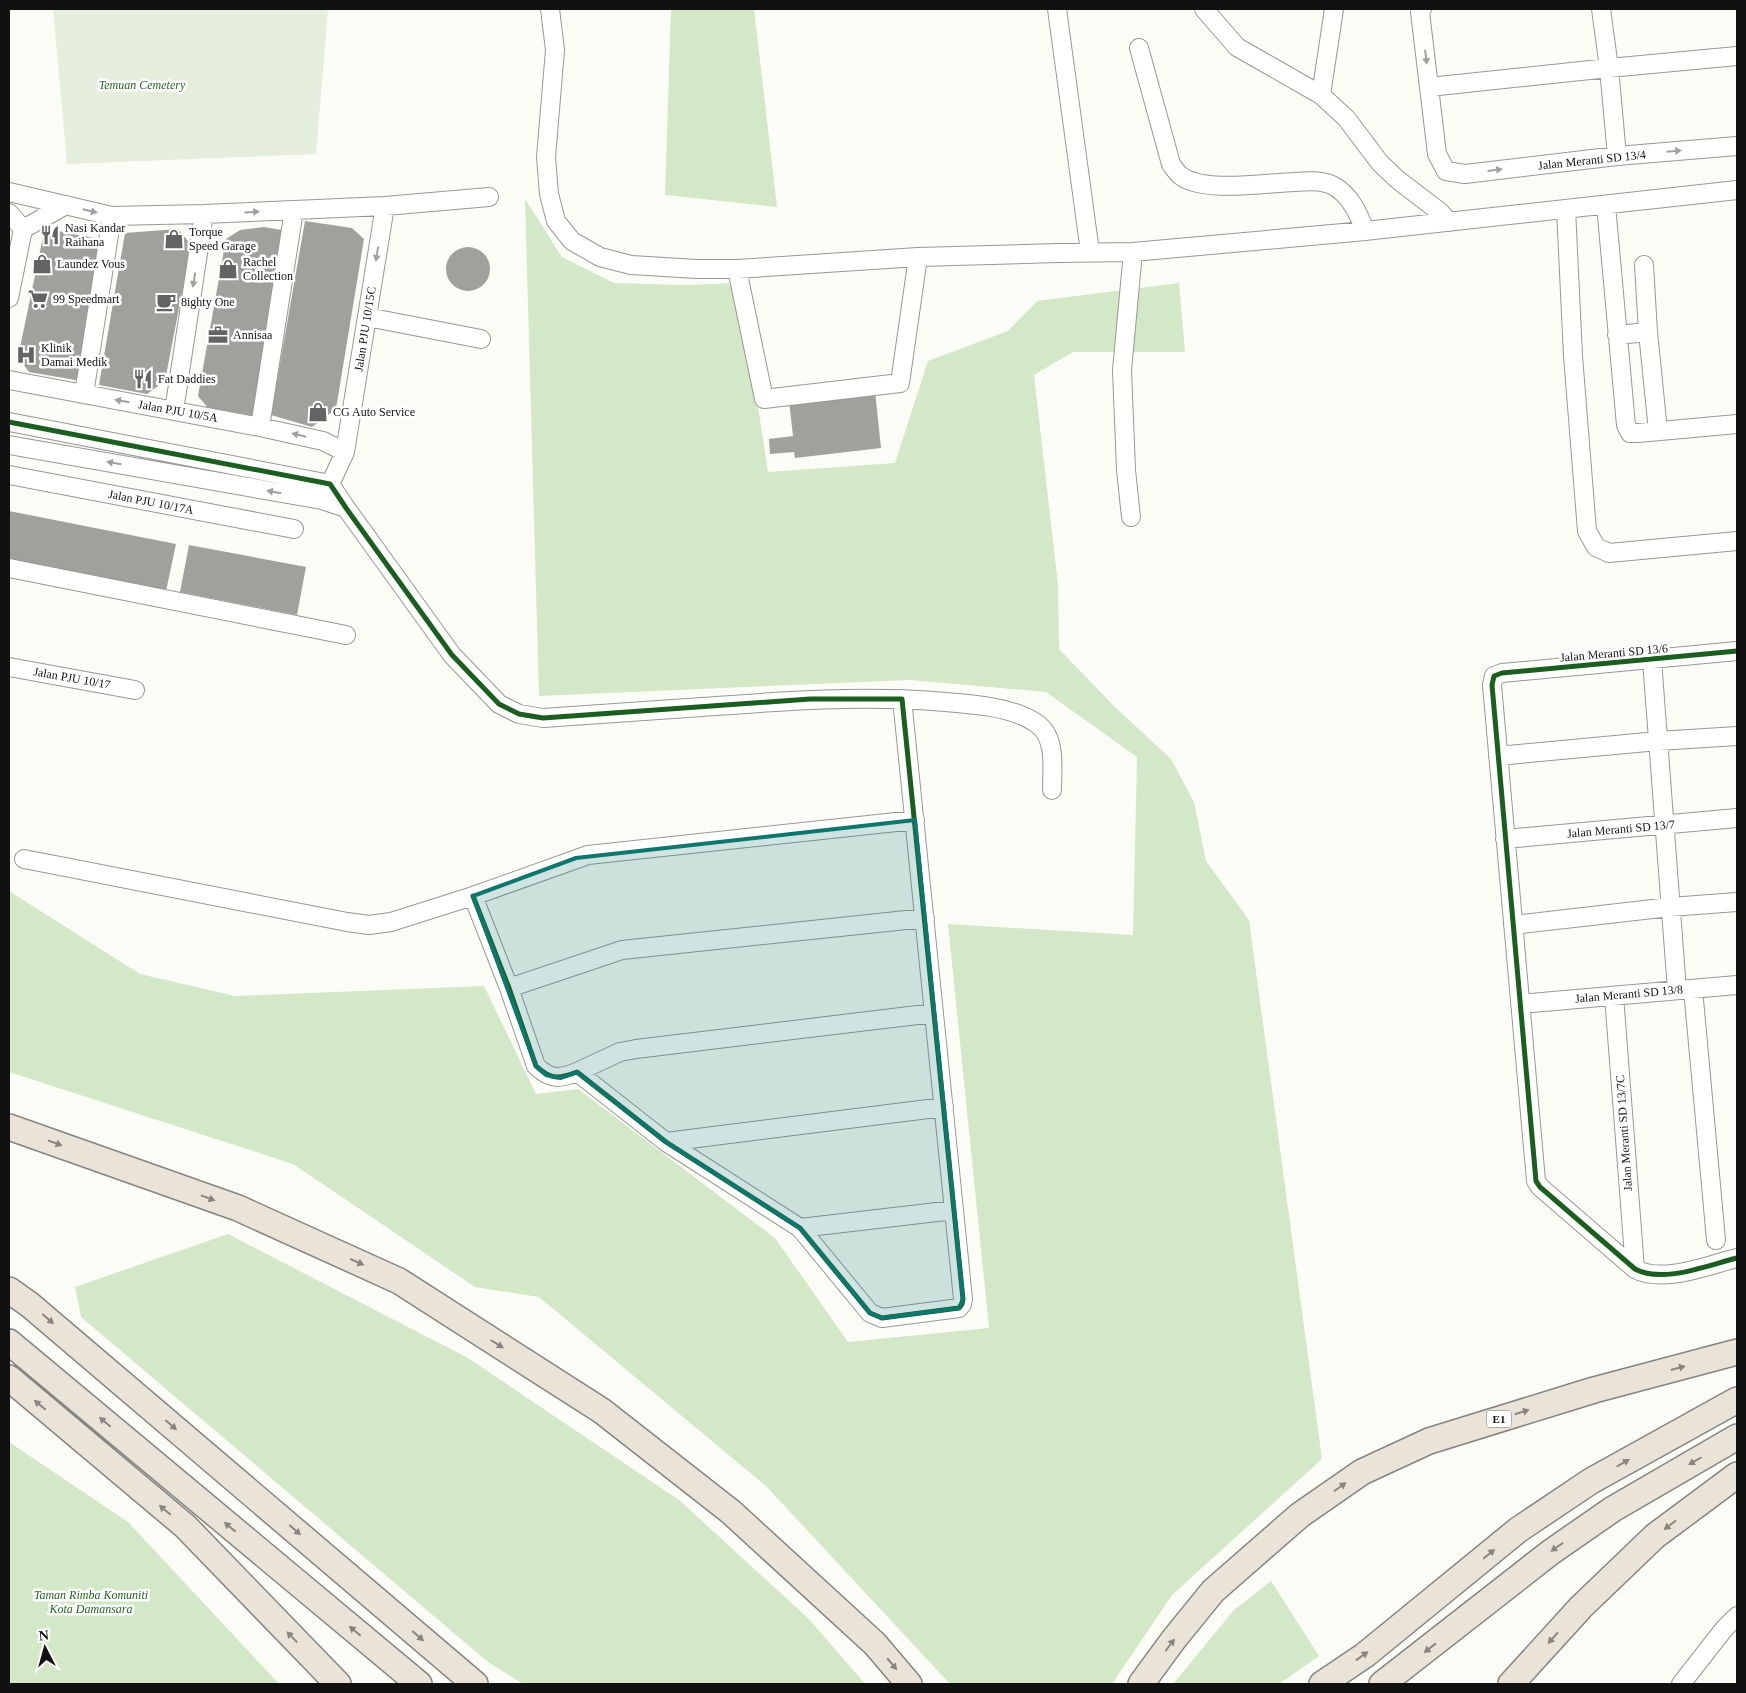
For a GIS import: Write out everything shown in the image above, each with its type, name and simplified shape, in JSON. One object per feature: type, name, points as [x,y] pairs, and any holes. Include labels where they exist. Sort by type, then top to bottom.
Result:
[{"type":"highway","points":[[9,1127],[238,1208],[399,1281],[602,1410],[731,1512],[876,1644],[909,1684]]},
{"type":"highway","points":[[9,1290],[30,1305],[475,1684]]},
{"type":"highway","points":[[9,1342],[419,1684]]},
{"type":"highway","name":"E1","points":[[1140,1684],[1213,1591],[1300,1515],[1362,1472],[1429,1441],[1594,1390],[1737,1352]]},
{"type":"highway","points":[[9,1378],[184,1526],[338,1684]]},
{"type":"highway","points":[[1322,1684],[1365,1655],[1518,1530],[1591,1481],[1737,1400]]},
{"type":"highway","points":[[1382,1684],[1551,1552],[1613,1509],[1737,1437]]},
{"type":"highway","points":[[1511,1684],[1581,1607],[1654,1536],[1737,1475]]},
{"type":"street","points":[[550,9],[555,50],[546,157],[549,194],[556,221],[572,241],[600,257],[630,265],[737,269],[918,257],[1132,252],[1365,231],[1737,190]]},
{"type":"street","points":[[1057,9],[1090,252]]},
{"type":"street","points":[[1204,9],[1237,47],[1321,95],[1346,118],[1380,164],[1440,212],[1449,222]]},
{"type":"street","points":[[1321,95],[1334,9]]},
{"type":"street","points":[[1422,9],[1420,12],[1429,87],[1737,56]]},
{"type":"street","points":[[1601,9],[1617,156]]},
{"type":"street","points":[[1139,48],[1171,164],[1180,175],[1196,183],[1214,186],[1312,181],[1332,185],[1342,191],[1359,213],[1365,231]]},
{"type":"street","name":"Jalan Meranti SD 13/4","points":[[1429,87],[1437,154],[1446,171],[1465,174],[1617,156],[1737,146]]},
{"type":"street","points":[[9,192],[112,216],[385,206],[489,197]]},
{"type":"street","points":[[9,298],[23,229],[66,205]]},
{"type":"street","points":[[1606,205],[1626,425],[1630,432],[1737,424]]},
{"type":"street","name":"Jalan PJU 10/15C","points":[[322,500],[345,452],[385,206]]},
{"type":"street","points":[[1566,209],[1573,356],[1587,531],[1596,547],[1609,553],[1737,541]]},
{"type":"street","points":[[260,426],[294,210]]},
{"type":"street","points":[[9,214],[23,229]]},
{"type":"street","points":[[174,410],[204,214]]},
{"type":"street","points":[[84,394],[112,216]]},
{"type":"street","points":[[1130,517],[1122,370],[1132,252]]},
{"type":"street","points":[[737,269],[764,399],[900,384],[918,257]]},
{"type":"street","points":[[1644,265],[1648,332],[1658,431]]},
{"type":"street","points":[[367,317],[481,339]]},
{"type":"street","points":[[1617,335],[1648,332]]},
{"type":"street","name":"Jalan PJU 10/5A","points":[[9,380],[260,426],[324,441],[345,452]]},
{"type":"street","points":[[9,422],[330,484],[452,655],[499,704],[519,714],[543,718],[810,699],[902,698],[968,704],[1015,713],[1037,723],[1046,732],[1052,748],[1052,790]]},
{"type":"street","points":[[9,444],[322,500],[346,508]]},
{"type":"street","name":"Jalan PJU 10/17A","points":[[9,475],[294,529]]},
{"type":"street","points":[[9,568],[346,635]]},
{"type":"street","name":"Jalan Meranti SD 13/6","points":[[1498,756],[1492,685],[1494,676],[1502,672],[1737,651]]},
{"type":"street","points":[[1652,660],[1670,907],[1685,989],[1716,1240]]},
{"type":"street","name":"Jalan PJU 10/17","points":[[9,667],[135,690]]},
{"type":"street","points":[[577,1072],[666,1142],[800,1228],[870,1313],[882,1318],[959,1308],[962,1304],[962,1299],[954,1210],[902,698]]},
{"type":"street","points":[[1737,736],[1658,741],[1498,756],[1536,1181],[1540,1187],[1635,1270],[1649,1275],[1661,1275],[1737,1258]]},
{"type":"street","name":"Jalan Meranti SD 13/7","points":[[1505,839],[1737,818]]},
{"type":"street","points":[[24,859],[347,922],[369,924],[391,922],[473,896],[588,855],[915,820]]},
{"type":"street","points":[[473,896],[509,988],[536,1066],[546,1075],[561,1078],[620,1052],[636,1049],[934,1013]]},
{"type":"street","points":[[1513,925],[1670,907],[1737,902]]},
{"type":"street","points":[[509,988],[622,950],[925,918]]},
{"type":"street","name":"Jalan Meranti SD 13/8","points":[[1520,1004],[1737,985]]},
{"type":"street","name":"Jalan Meranti SD 13/7C","points":[[1614,996],[1635,1270]]},
{"type":"street","points":[[666,1142],[944,1107]]},
{"type":"street","points":[[800,1228],[954,1210]]},
{"type":"street","points":[[1681,1684],[1724,1629],[1737,1616]]},
{"type":"highlighted area","points":[[915,820],[963,1299],[959,1308],[882,1318],[870,1313],[800,1228],[666,1142],[577,1072],[561,1078],[546,1075],[536,1066],[473,896],[576,858]]},
{"type":"green space","name":"Temuan Cemetery","points":[[53,9],[328,9],[316,154],[67,164]]},
{"type":"green space","points":[[671,9],[754,9],[777,207],[665,195]]},
{"type":"green space","points":[[525,199],[562,257],[614,283],[685,285],[739,283],[768,472],[895,463],[928,361],[1008,331],[1037,301],[1179,283],[1185,352],[1073,352],[1034,375],[1058,585],[1059,649],[1113,705],[1171,759],[1194,802],[1206,861],[1249,920],[1322,1459],[1172,1595],[1112,1684],[950,1684],[767,1487],[539,1297],[475,1287],[293,1164],[9,1072],[9,891],[140,974],[235,996],[484,986],[536,1094],[578,1089],[775,1238],[848,1342],[989,1328],[948,924],[1133,935],[1137,757],[1046,692],[909,680],[539,696]]},
{"type":"green space","points":[[228,1234],[468,1358],[679,1500],[809,1619],[865,1684],[523,1684],[488,1662],[81,1317],[75,1287]]},
{"type":"green space","name":"Taman Rimba Komuniti Kota Damansara","points":[[9,1442],[128,1522],[279,1684],[9,1684]]},
{"type":"green space","points":[[1271,1581],[1319,1656],[1279,1684],[1173,1684],[1234,1610]]},
{"type":"building","points":[[305,221],[352,228],[364,239],[336,409],[312,427],[271,415]]},
{"type":"building","points":[[264,227],[288,231],[256,416],[208,408],[198,396],[226,239],[240,230]]},
{"type":"building","points":[[178,229],[191,245],[165,381],[147,394],[99,385],[125,233]]},
{"type":"building","points":[[53,230],[106,240],[81,381],[29,372],[18,357],[43,237]]},
{"type":"building","points":[[472,247],[484,253],[489,260],[489,278],[484,285],[477,290],[464,291],[456,288],[449,281],[446,265],[449,257],[456,250]]},
{"type":"building","points":[[875,391],[881,448],[795,458],[794,452],[770,454],[769,439],[793,436],[789,401]]},
{"type":"building","points":[[9,511],[176,544],[166,591],[9,560]]},
{"type":"building","points":[[189,545],[306,567],[297,615],[180,592]]},
{"type":"cycle path","points":[[9,422],[330,484],[452,655],[499,704],[519,714],[543,718],[810,699],[902,699],[963,1299],[959,1308],[882,1318],[870,1313],[800,1228],[666,1142],[577,1072],[555,1077],[541,1071],[536,1066],[509,988],[473,896]]},
{"type":"cycle path","points":[[1737,651],[1502,673],[1494,676],[1492,685],[1536,1181],[1540,1187],[1635,1269],[1659,1275],[1672,1274],[1699,1269],[1737,1258]]},
{"type":"place","name":"Nasi Kandar Raihana","points":[[50,235]]},
{"type":"place","name":"Torque Speed Garage","points":[[174,239]]},
{"type":"place","name":"Laundez Vous","points":[[42,264]]},
{"type":"place","name":"Rachel Collection","points":[[228,269]]},
{"type":"place","name":"99 Speedmart","points":[[38,299]]},
{"type":"place","name":"8ighty One","points":[[166,302]]},
{"type":"place","name":"Annisaa","points":[[218,335]]},
{"type":"place","name":"Klinik Damai Medik","points":[[26,355]]},
{"type":"place","name":"Fat Daddies","points":[[143,379]]},
{"type":"place","name":"CG Auto Service","points":[[318,412]]}]
